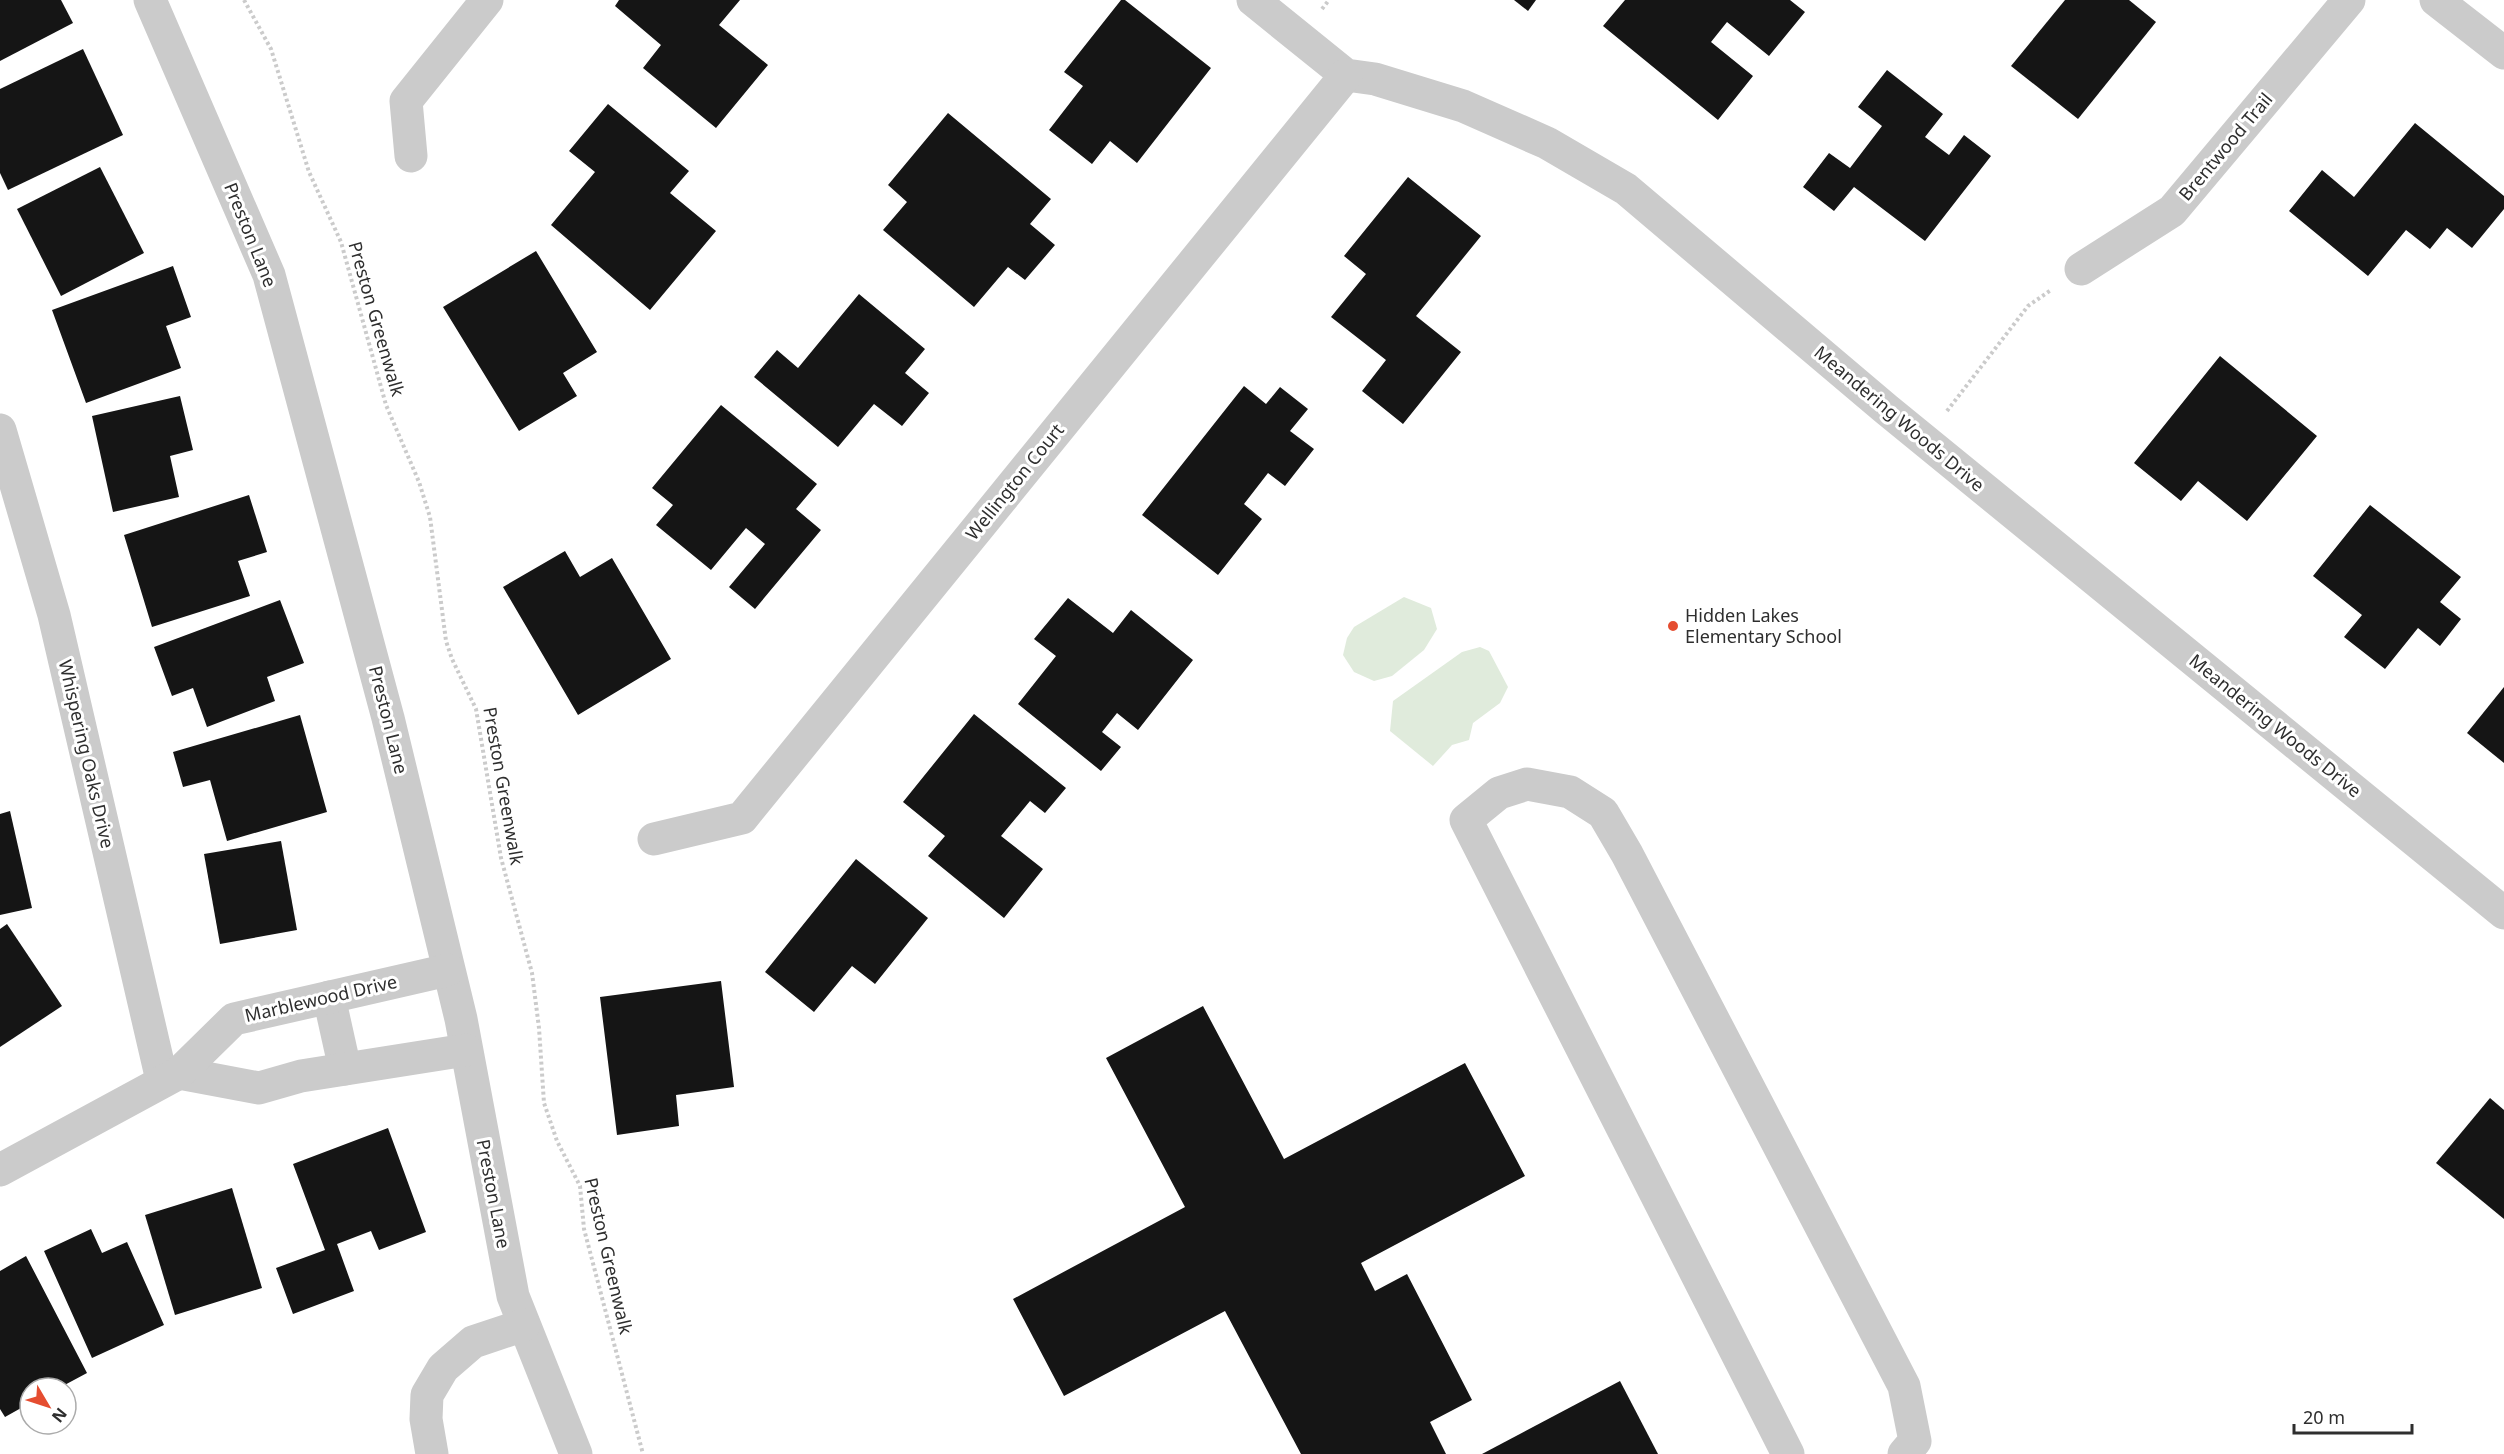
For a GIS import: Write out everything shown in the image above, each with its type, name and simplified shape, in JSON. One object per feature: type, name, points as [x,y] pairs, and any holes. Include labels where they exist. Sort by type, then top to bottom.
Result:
[{"type":"street","name":"Preston Lane","points":[[150,0],[269,275],[388,718],[466,1050],[513,1296],[576,1454]]},
{"type":"street","points":[[411,156],[406,101],[487,0]]},
{"type":"street","points":[[1253,0],[1346,75]]},
{"type":"street","name":"Brentwood Trail","points":[[2081,269],[2172,211],[2349,0]]},
{"type":"street","points":[[2436,0],[2504,53]]},
{"type":"street","name":"Meandering Woods Drive","points":[[1346,75],[1376,79],[1463,106],[1547,143],[1626,189],[1924,440],[2504,913]]},
{"type":"street","name":"Wellington Court","points":[[654,839],[742,818],[1346,75]]},
{"type":"street","name":"Whispering Oaks Drive","points":[[0,430],[54,615],[170,1077]]},
{"type":"street","points":[[1788,1454],[1466,820],[1499,793],[1527,784],[1570,792],[1603,813],[1628,854],[1904,1386],[1915,1441],[1904,1454]]},
{"type":"street","name":"Marblewood Drive","points":[[0,1170],[170,1077],[234,1019],[448,970]]},
{"type":"street","points":[[329,997],[345,1069]]},
{"type":"street","points":[[170,1077],[259,1088],[301,1076],[466,1050]]},
{"type":"street","points":[[432,1454],[426,1419],[428,1395],[443,1368],[473,1342],[524,1325]]},
{"type":"path","name":"Preston Greenwalk","points":[[244,0],[271,49],[309,172],[341,242],[386,405],[419,482],[430,517],[446,641],[476,709],[501,858],[532,973],[539,1028],[544,1103],[556,1141],[580,1186],[584,1229],[643,1454]]},
{"type":"path","points":[[1924,440],[2028,306],[2081,269]]},
{"type":"green space","points":[[1404,597],[1431,608],[1437,629],[1424,650],[1392,676],[1374,681],[1354,672],[1343,655],[1347,638],[1354,627]]},
{"type":"green space","points":[[1480,647],[1489,651],[1508,687],[1500,703],[1473,723],[1469,740],[1452,745],[1433,766],[1390,731],[1393,701],[1462,652]]},
{"type":"building","points":[[0,0],[61,0],[73,23],[0,61]]},
{"type":"building","points":[[619,0],[740,0],[719,25],[768,65],[716,128],[643,68],[661,45],[615,6]]},
{"type":"building","points":[[1121,0],[1125,0],[1211,68],[1137,163],[1110,141],[1092,164],[1049,130],[1083,86],[1064,72]]},
{"type":"building","points":[[1514,0],[1536,0],[1528,11]]},
{"type":"building","points":[[1625,0],[1790,0],[1805,12],[1769,56],[1727,22],[1711,42],[1753,76],[1718,120],[1603,26]]},
{"type":"building","points":[[2065,0],[2129,0],[2156,22],[2078,119],[2011,66]]},
{"type":"building","points":[[83,49],[123,135],[8,190],[0,173],[0,89]]},
{"type":"building","points":[[1887,70],[1943,114],[1925,137],[1949,155],[1964,135],[1991,156],[1925,241],[1854,187],[1834,211],[1803,187],[1829,153],[1850,168],[1882,126],[1858,107]]},
{"type":"building","points":[[608,104],[689,171],[670,193],[716,231],[650,310],[551,225],[595,172],[569,151]]},
{"type":"building","points":[[948,113],[1051,199],[1030,224],[1055,245],[1025,280],[1008,267],[974,307],[883,230],[907,202],[888,185]]},
{"type":"building","points":[[2415,123],[2504,196],[2504,209],[2472,248],[2447,228],[2430,249],[2406,230],[2368,276],[2289,211],[2322,170],[2354,197]]},
{"type":"building","points":[[100,167],[144,253],[61,296],[17,209]]},
{"type":"building","points":[[1408,177],[1481,236],[1416,316],[1461,352],[1403,424],[1362,391],[1386,360],[1331,317],[1366,274],[1344,256]]},
{"type":"building","points":[[536,251],[597,352],[563,373],[577,396],[519,431],[443,307]]},
{"type":"building","points":[[173,266],[191,317],[166,326],[181,368],[86,403],[52,310]]},
{"type":"building","points":[[859,294],[925,349],[905,373],[929,393],[902,426],[874,404],[838,447],[754,377],[777,350],[798,368]]},
{"type":"building","points":[[2220,356],[2317,436],[2247,521],[2198,481],[2181,501],[2134,463]]},
{"type":"building","points":[[1244,386],[1266,404],[1280,387],[1308,409],[1290,431],[1314,449],[1285,486],[1268,473],[1244,504],[1262,519],[1218,575],[1142,515]]},
{"type":"building","points":[[180,396],[193,450],[170,456],[179,497],[113,512],[92,416]]},
{"type":"building","points":[[721,405],[817,484],[796,509],[821,530],[755,609],[729,587],[765,544],[746,528],[711,570],[656,525],[673,505],[652,488]]},
{"type":"building","points":[[249,495],[267,552],[238,561],[250,596],[152,627],[124,535]]},
{"type":"building","points":[[2370,505],[2461,577],[2440,602],[2461,619],[2440,646],[2418,628],[2385,669],[2344,637],[2362,615],[2313,576]]},
{"type":"building","points":[[565,551],[580,577],[612,558],[671,659],[578,715],[503,587]]},
{"type":"building","points":[[1068,598],[1113,633],[1131,610],[1193,660],[1138,730],[1117,713],[1102,732],[1121,747],[1101,771],[1018,704],[1056,656],[1034,639]]},
{"type":"building","points":[[280,600],[304,663],[267,677],[275,701],[207,727],[193,688],[172,696],[154,647]]},
{"type":"building","points":[[2504,687],[2504,763],[2467,733]]},
{"type":"building","points":[[974,714],[1066,788],[1045,813],[1030,801],[1001,836],[1043,869],[1004,918],[928,856],[945,836],[903,802]]},
{"type":"building","points":[[300,715],[327,812],[227,841],[210,780],[183,787],[173,752]]},
{"type":"building","points":[[10,811],[32,908],[0,915],[0,814]]},
{"type":"building","points":[[281,841],[297,930],[220,944],[204,854]]},
{"type":"building","points":[[856,859],[928,918],[875,984],[852,966],[814,1012],[765,972]]},
{"type":"building","points":[[7,924],[62,1006],[0,1047],[0,929]]},
{"type":"building","points":[[721,981],[734,1087],[676,1095],[679,1126],[617,1135],[600,997]]},
{"type":"building","points":[[1203,1006],[1284,1159],[1465,1063],[1525,1176],[1361,1263],[1375,1291],[1407,1274],[1472,1400],[1430,1422],[1446,1454],[1301,1454],[1225,1311],[1064,1396],[1013,1299],[1185,1207],[1106,1058]]},
{"type":"building","points":[[2490,1098],[2504,1110],[2504,1219],[2436,1163]]},
{"type":"building","points":[[388,1128],[426,1232],[379,1250],[371,1231],[337,1244],[354,1291],[293,1314],[276,1268],[325,1250],[293,1164]]},
{"type":"building","points":[[232,1188],[262,1288],[175,1315],[145,1215]]},
{"type":"building","points":[[91,1229],[102,1253],[127,1242],[164,1325],[92,1358],[44,1251]]},
{"type":"building","points":[[26,1256],[87,1373],[78,1378],[78,1376],[18,1376],[18,1410],[5,1417],[0,1409],[0,1271]]},
{"type":"building","points":[[1620,1381],[1658,1454],[1482,1454]]},
{"type":"place","name":"Hidden Lakes Elementary School","points":[[1673,626]]}]
